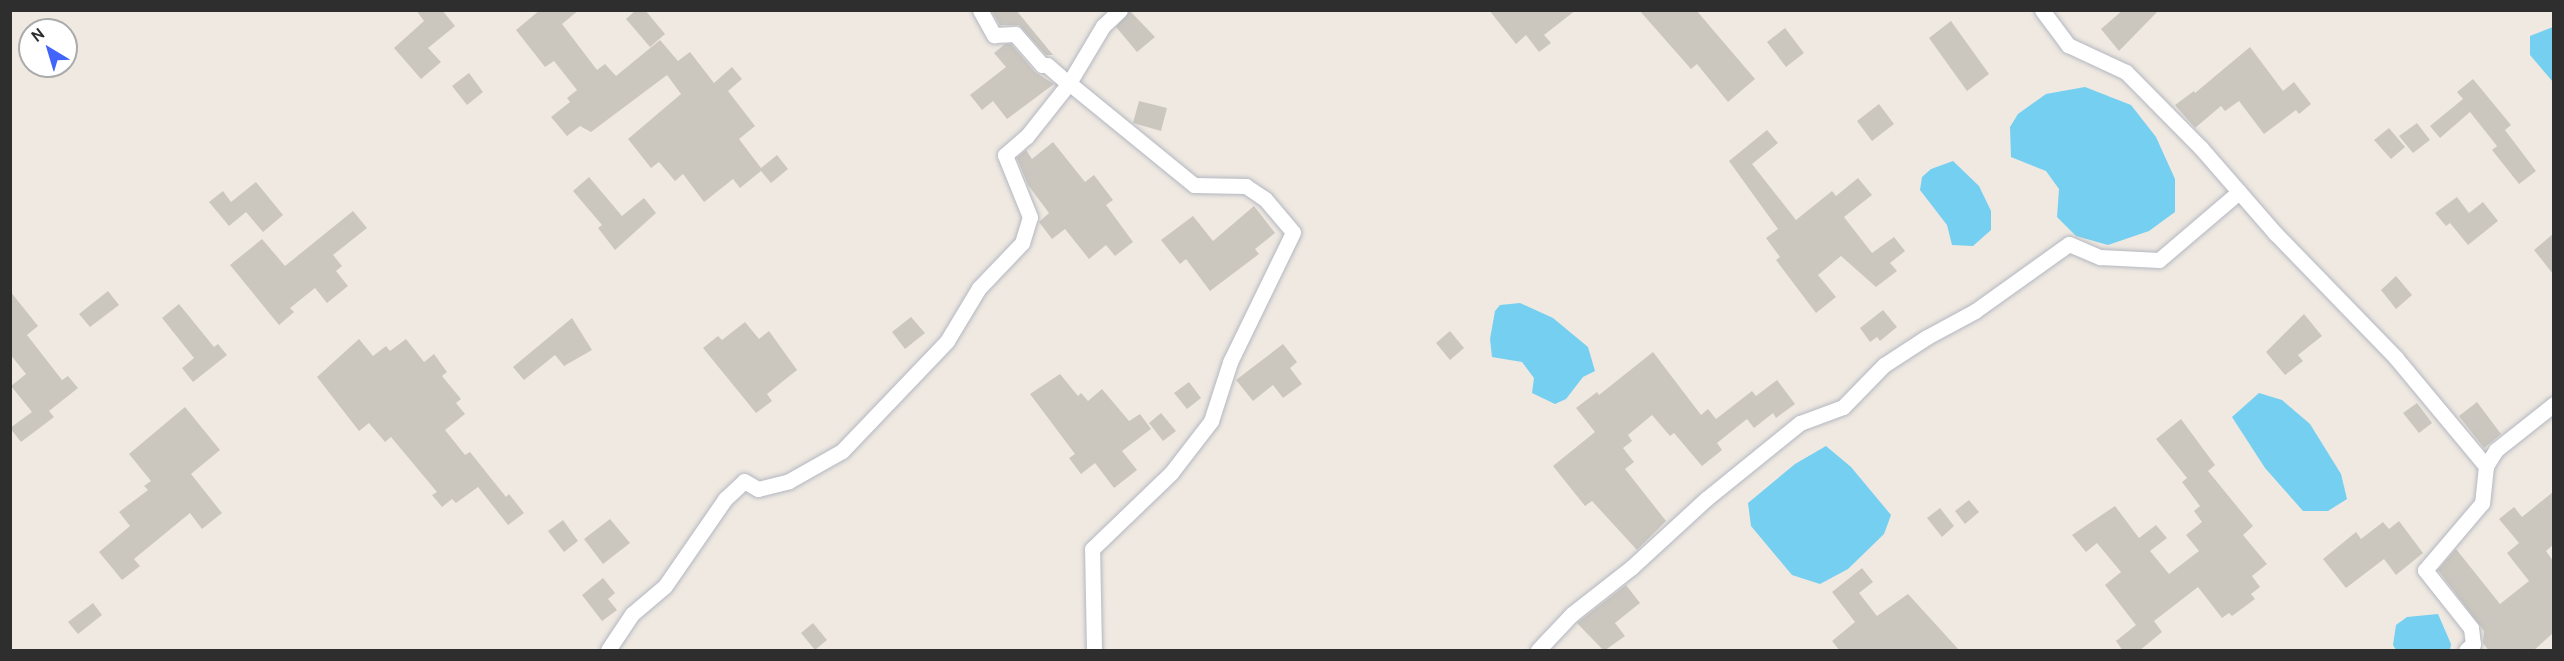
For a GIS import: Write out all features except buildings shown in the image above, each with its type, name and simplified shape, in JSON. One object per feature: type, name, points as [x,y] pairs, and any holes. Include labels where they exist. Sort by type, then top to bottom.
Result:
[{"type":"street","points":[[980,10],[994,35],[1015,34],[1041,65],[1047,65],[1194,185],[1246,186],[1265,198],[1293,231],[1230,362],[1210,421],[1171,473],[1092,549],[1094,651]]},
{"type":"street","points":[[608,651],[632,614],[665,586],[725,499],[744,481],[758,489],[789,481],[842,451],[947,341],[979,288],[1022,243],[1030,217],[1005,155],[1027,136],[1069,83],[1103,27],[1120,10]]},
{"type":"street","points":[[2042,10],[2068,45],[2126,72],[2396,358],[2486,466]]},
{"type":"street","points":[[1538,651],[1572,614],[1632,567],[1706,499],[1800,423],[1842,407],[1884,365],[1927,336],[1975,311],[2068,244],[2100,257],[2158,260],[2239,192]]},
{"type":"street","points":[[2466,651],[2473,644],[2471,628],[2425,570],[2482,503],[2486,466],[2496,450],[2553,404]]},
{"type":"water","points":[[2553,27],[2553,82],[2530,55],[2530,36]]},
{"type":"water","points":[[2085,87],[2131,105],[2156,137],[2175,179],[2175,212],[2149,231],[2108,245],[2076,236],[2057,217],[2059,189],[2046,171],[2011,157],[2010,127],[2018,114],[2046,94]]},
{"type":"water","points":[[1953,161],[1979,186],[1991,211],[1991,230],[1973,246],[1952,245],[1947,225],[1920,190],[1922,177],[1931,169]]},
{"type":"water","points":[[1520,303],[1553,318],[1588,347],[1595,371],[1583,377],[1566,399],[1555,404],[1532,393],[1534,378],[1522,362],[1492,357],[1490,339],[1495,311],[1500,305]]},
{"type":"water","points":[[2259,393],[2282,400],[2310,424],[2341,474],[2347,499],[2328,511],[2303,511],[2265,468],[2232,417]]},
{"type":"water","points":[[1826,446],[1851,467],[1891,515],[1884,534],[1848,569],[1820,584],[1792,575],[1751,526],[1748,503],[1795,464]]},
{"type":"water","points":[[2438,614],[2451,644],[2450,650],[2396,650],[2393,645],[2396,625],[2407,617]]}]
